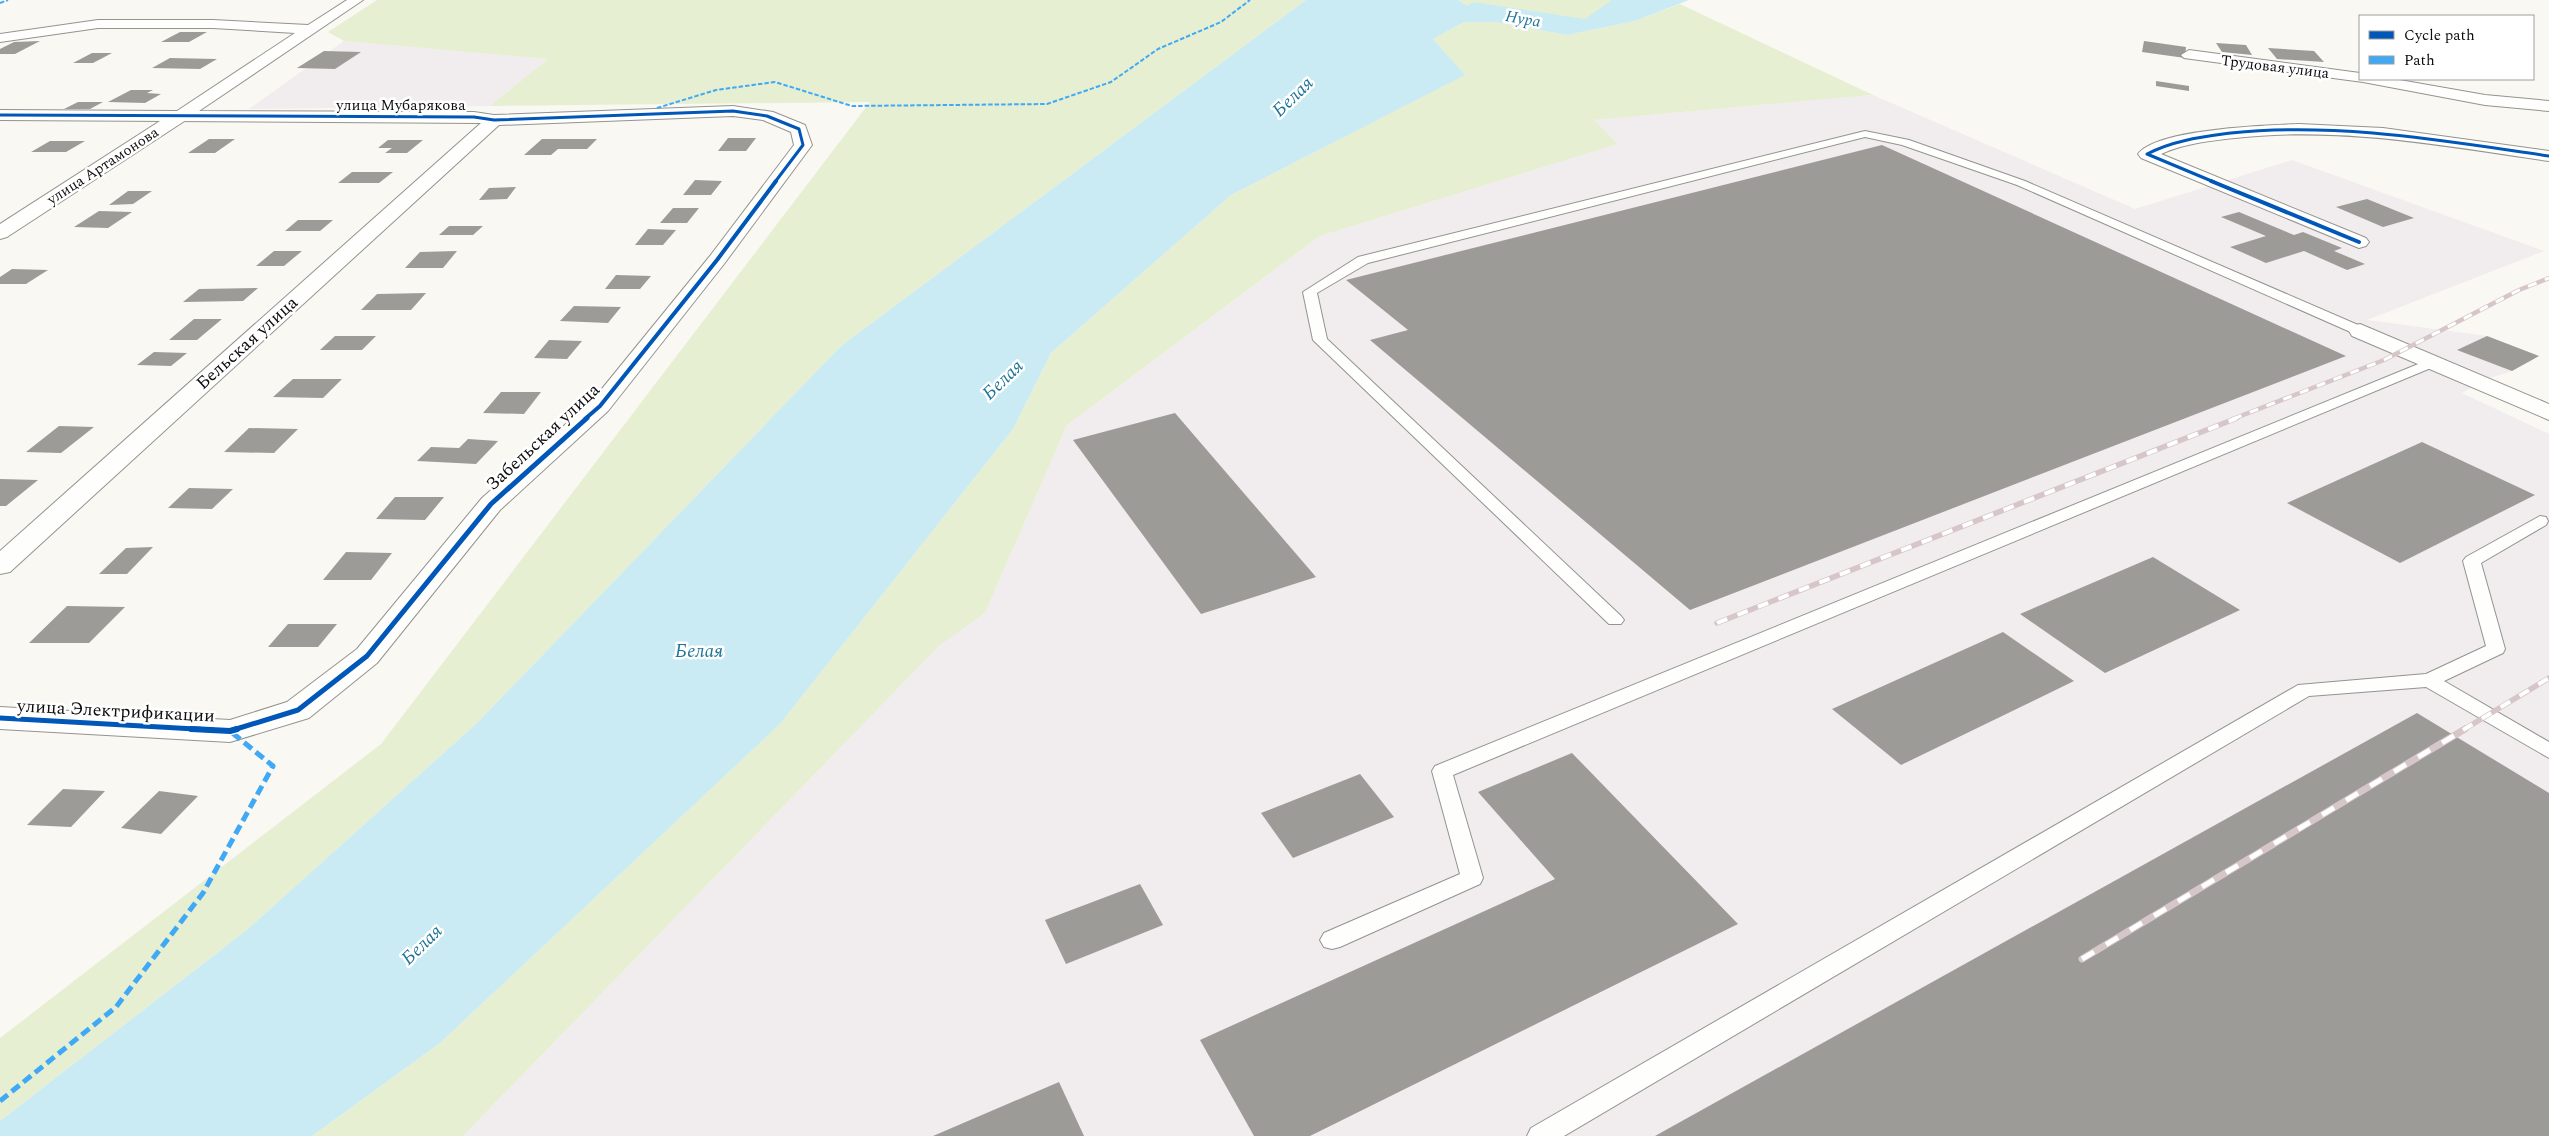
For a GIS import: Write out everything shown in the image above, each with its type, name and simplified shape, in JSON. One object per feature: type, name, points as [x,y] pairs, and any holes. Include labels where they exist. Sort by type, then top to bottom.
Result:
[{"type":"street","name":"улица Артамонова","points":[[0,233],[356,0]]},
{"type":"street","points":[[0,38],[98,24],[213,24],[311,30]]},
{"type":"street","name":"Трудовая улица","points":[[2189,55],[2359,78]]},
{"type":"street","points":[[2375,80],[2486,100],[2549,106]]},
{"type":"street","name":"улица Мубарякова","points":[[0,115],[474,117],[494,120],[733,111],[767,116],[799,129]]},
{"type":"street","name":"Бельская улица","points":[[0,566],[494,120]]},
{"type":"street","name":"Забельская улица","points":[[230,731],[298,710],[367,656],[491,504],[600,406],[717,260],[803,145],[799,129]]},
{"type":"street","points":[[2359,242],[2148,154],[2170,142],[2256,129],[2353,130],[2549,156]]},
{"type":"street","points":[[2360,330],[2549,413]]},
{"type":"street","name":"улица Электрификации","points":[[0,718],[230,731]]},
{"type":"lane","points":[[1615,620],[1320,340],[1310,292],[1363,260],[1865,134],[1905,142],[2021,182],[2360,330]]},
{"type":"lane","points":[[1332,940],[1472,878],[1442,772],[2433,362]]},
{"type":"lane","points":[[1540,1136],[2305,690],[2430,680],[2496,649],[2472,561],[2540,521]]},
{"type":"lane","points":[[2430,680],[2549,751]]},
{"type":"shaded area","points":[[344,41],[549,59],[490,106],[249,109]]},
{"type":"shaded area","points":[[1873,95],[2135,209],[2292,160],[2544,251],[2367,320],[2487,336],[2539,356],[2512,371],[2487,379],[2462,393],[2549,434],[2549,1136],[463,1136],[939,646],[985,613],[1067,425],[1320,236],[1618,144],[1593,120]]},
{"type":"green space","points":[[377,0],[1306,0],[841,346],[477,723],[248,929],[0,1121],[0,1038],[381,744],[870,102],[490,106],[548,59],[344,41],[328,32]]},
{"type":"green space","points":[[1458,0],[1630,0],[1592,21],[1468,6]]},
{"type":"green space","points":[[1680,4],[1873,95],[1594,120],[1618,144],[1320,236],[1067,425],[985,613],[939,646],[463,1136],[312,1136],[440,1043],[780,724],[1013,429],[1051,353],[1231,195],[1464,75],[1433,39],[1464,22],[1495,22],[1567,35],[1635,21]]},
{"type":"water","name":"Белая","points":[[1306,0],[1458,0],[1468,6],[1473,2],[1585,19],[1612,0],[1689,0],[1635,21],[1567,35],[1495,22],[1464,22],[1433,39],[1465,75],[1231,195],[1051,353],[1013,429],[780,724],[440,1043],[312,1136],[0,1136],[0,1121],[248,929],[477,723],[841,346]]},
{"type":"building","points":[[180,32],[207,32],[189,42],[161,42]]},
{"type":"building","points":[[40,41],[15,54],[0,54],[0,49],[14,42]]},
{"type":"building","points":[[2144,41],[2186,47],[2185,58],[2142,52]]},
{"type":"building","points":[[2216,43],[2246,45],[2252,55],[2222,52]]},
{"type":"building","points":[[2268,48],[2314,51],[2324,62],[2277,59]]},
{"type":"building","points":[[324,51],[361,52],[335,69],[297,68]]},
{"type":"building","points":[[92,53],[112,53],[93,63],[73,63]]},
{"type":"building","points":[[170,58],[217,59],[200,69],[152,68]]},
{"type":"building","points":[[2156,81],[2189,86],[2189,91],[2156,86]]},
{"type":"building","points":[[131,90],[153,90],[147,93],[161,94],[145,103],[108,102]]},
{"type":"building","points":[[78,102],[103,102],[90,109],[64,109]]},
{"type":"building","points":[[728,138],[756,138],[746,151],[718,151]]},
{"type":"building","points":[[209,139],[235,139],[215,153],[188,153]]},
{"type":"building","points":[[542,139],[597,139],[587,149],[558,149],[551,155],[524,155]]},
{"type":"building","points":[[388,140],[423,140],[407,153],[385,153],[392,148],[378,148]]},
{"type":"building","points":[[50,141],[85,141],[66,152],[31,152]]},
{"type":"building","points":[[1882,145],[2346,356],[1690,610],[1370,340],[1408,330],[1346,280]]},
{"type":"building","points":[[352,172],[393,172],[379,183],[338,183]]},
{"type":"building","points":[[695,180],[722,181],[711,195],[683,195]]},
{"type":"building","points":[[516,187],[507,199],[479,200],[489,188]]},
{"type":"building","points":[[128,191],[152,191],[133,204],[109,205]]},
{"type":"building","points":[[2367,199],[2414,218],[2383,227],[2336,207]]},
{"type":"building","points":[[673,208],[699,208],[687,223],[660,223]]},
{"type":"building","points":[[99,211],[132,212],[108,228],[74,227]]},
{"type":"building","points":[[2239,212],[2294,235],[2303,232],[2342,248],[2334,251],[2365,264],[2347,270],[2304,251],[2266,263],[2230,247],[2266,236],[2221,217]]},
{"type":"building","points":[[298,220],[333,220],[320,231],[285,231]]},
{"type":"building","points":[[449,226],[483,226],[473,235],[439,235]]},
{"type":"building","points":[[648,229],[676,230],[663,245],[635,245]]},
{"type":"building","points":[[274,251],[302,251],[284,266],[256,266]]},
{"type":"building","points":[[457,251],[443,268],[405,268],[420,252]]},
{"type":"building","points":[[12,269],[48,270],[26,284],[0,284],[0,277]]},
{"type":"building","points":[[616,275],[651,276],[640,289],[605,289]]},
{"type":"building","points":[[258,288],[243,301],[183,302],[199,289]]},
{"type":"building","points":[[426,293],[411,310],[361,310],[377,294]]},
{"type":"building","points":[[574,306],[621,307],[608,323],[560,321]]},
{"type":"building","points":[[194,319],[222,319],[197,340],[169,340]]},
{"type":"building","points":[[335,336],[376,336],[362,350],[320,350]]},
{"type":"building","points":[[2487,336],[2539,356],[2512,371],[2457,350]]},
{"type":"building","points":[[549,340],[582,341],[567,359],[534,358]]},
{"type":"building","points":[[154,352],[187,353],[171,366],[137,365]]},
{"type":"building","points":[[293,379],[342,379],[323,398],[273,397]]},
{"type":"building","points":[[501,392],[541,392],[524,414],[483,413]]},
{"type":"building","points":[[1175,413],[1316,577],[1201,614],[1073,440]]},
{"type":"building","points":[[59,426],[94,427],[61,453],[26,452]]},
{"type":"building","points":[[249,428],[298,429],[274,453],[224,452]]},
{"type":"building","points":[[468,439],[498,441],[476,464],[417,461],[431,447],[459,448]]},
{"type":"building","points":[[2422,442],[2535,495],[2400,563],[2287,503]]},
{"type":"building","points":[[0,479],[38,480],[6,506],[0,506]]},
{"type":"building","points":[[189,488],[233,489],[212,509],[168,508]]},
{"type":"building","points":[[395,497],[444,497],[425,520],[376,519]]},
{"type":"building","points":[[153,547],[127,574],[99,574],[126,548]]},
{"type":"building","points":[[346,552],[392,553],[371,580],[323,580]]},
{"type":"building","points":[[2153,557],[2240,610],[2105,673],[2020,614]]},
{"type":"building","points":[[67,606],[125,607],[89,643],[29,643]]},
{"type":"building","points":[[288,624],[337,624],[318,647],[268,647]]},
{"type":"building","points":[[2003,632],[2074,681],[1901,765],[1832,709]]},
{"type":"building","points":[[2417,713],[2549,793],[2549,1136],[1655,1136]]},
{"type":"building","points":[[1572,753],[1738,924],[1310,1136],[1254,1136],[1200,1040],[1555,879],[1478,792]]},
{"type":"building","points":[[1360,774],[1394,817],[1293,858],[1261,813]]},
{"type":"building","points":[[63,789],[105,791],[71,827],[27,825]]},
{"type":"building","points":[[159,791],[198,796],[161,834],[121,828]]},
{"type":"building","points":[[1140,884],[1163,925],[1066,964],[1045,920]]},
{"type":"building","points":[[1059,1082],[1084,1136],[933,1136]]},
{"type":"railway","points":[[2233,419],[2384,360],[2519,290],[2549,278]]},
{"type":"railway","points":[[1717,623],[2237,418]]},
{"type":"railway","points":[[2463,730],[2549,678]]},
{"type":"railway","points":[[2082,959],[2465,729]]},
{"type":"marked path","points":[[0,3],[8,0]]},
{"type":"marked path","points":[[657,108],[716,90],[775,82],[852,106],[1047,104],[1111,82],[1158,49],[1221,22],[1250,0]]},
{"type":"marked path","points":[[0,1101],[116,1007],[203,893],[273,766],[230,731]]},
{"type":"cycle path","points":[[0,115],[474,117],[494,120],[733,111],[767,116],[799,129],[803,145],[717,260],[600,406],[491,504],[367,656],[298,710],[230,731],[0,718]]},
{"type":"cycle path","points":[[2359,242],[2147,154],[2173,143],[2197,138],[2258,130],[2299,129],[2341,130],[2425,138],[2549,156]]},
{"type":"water label","name":"Нура","points":[[1523,19]]}]
